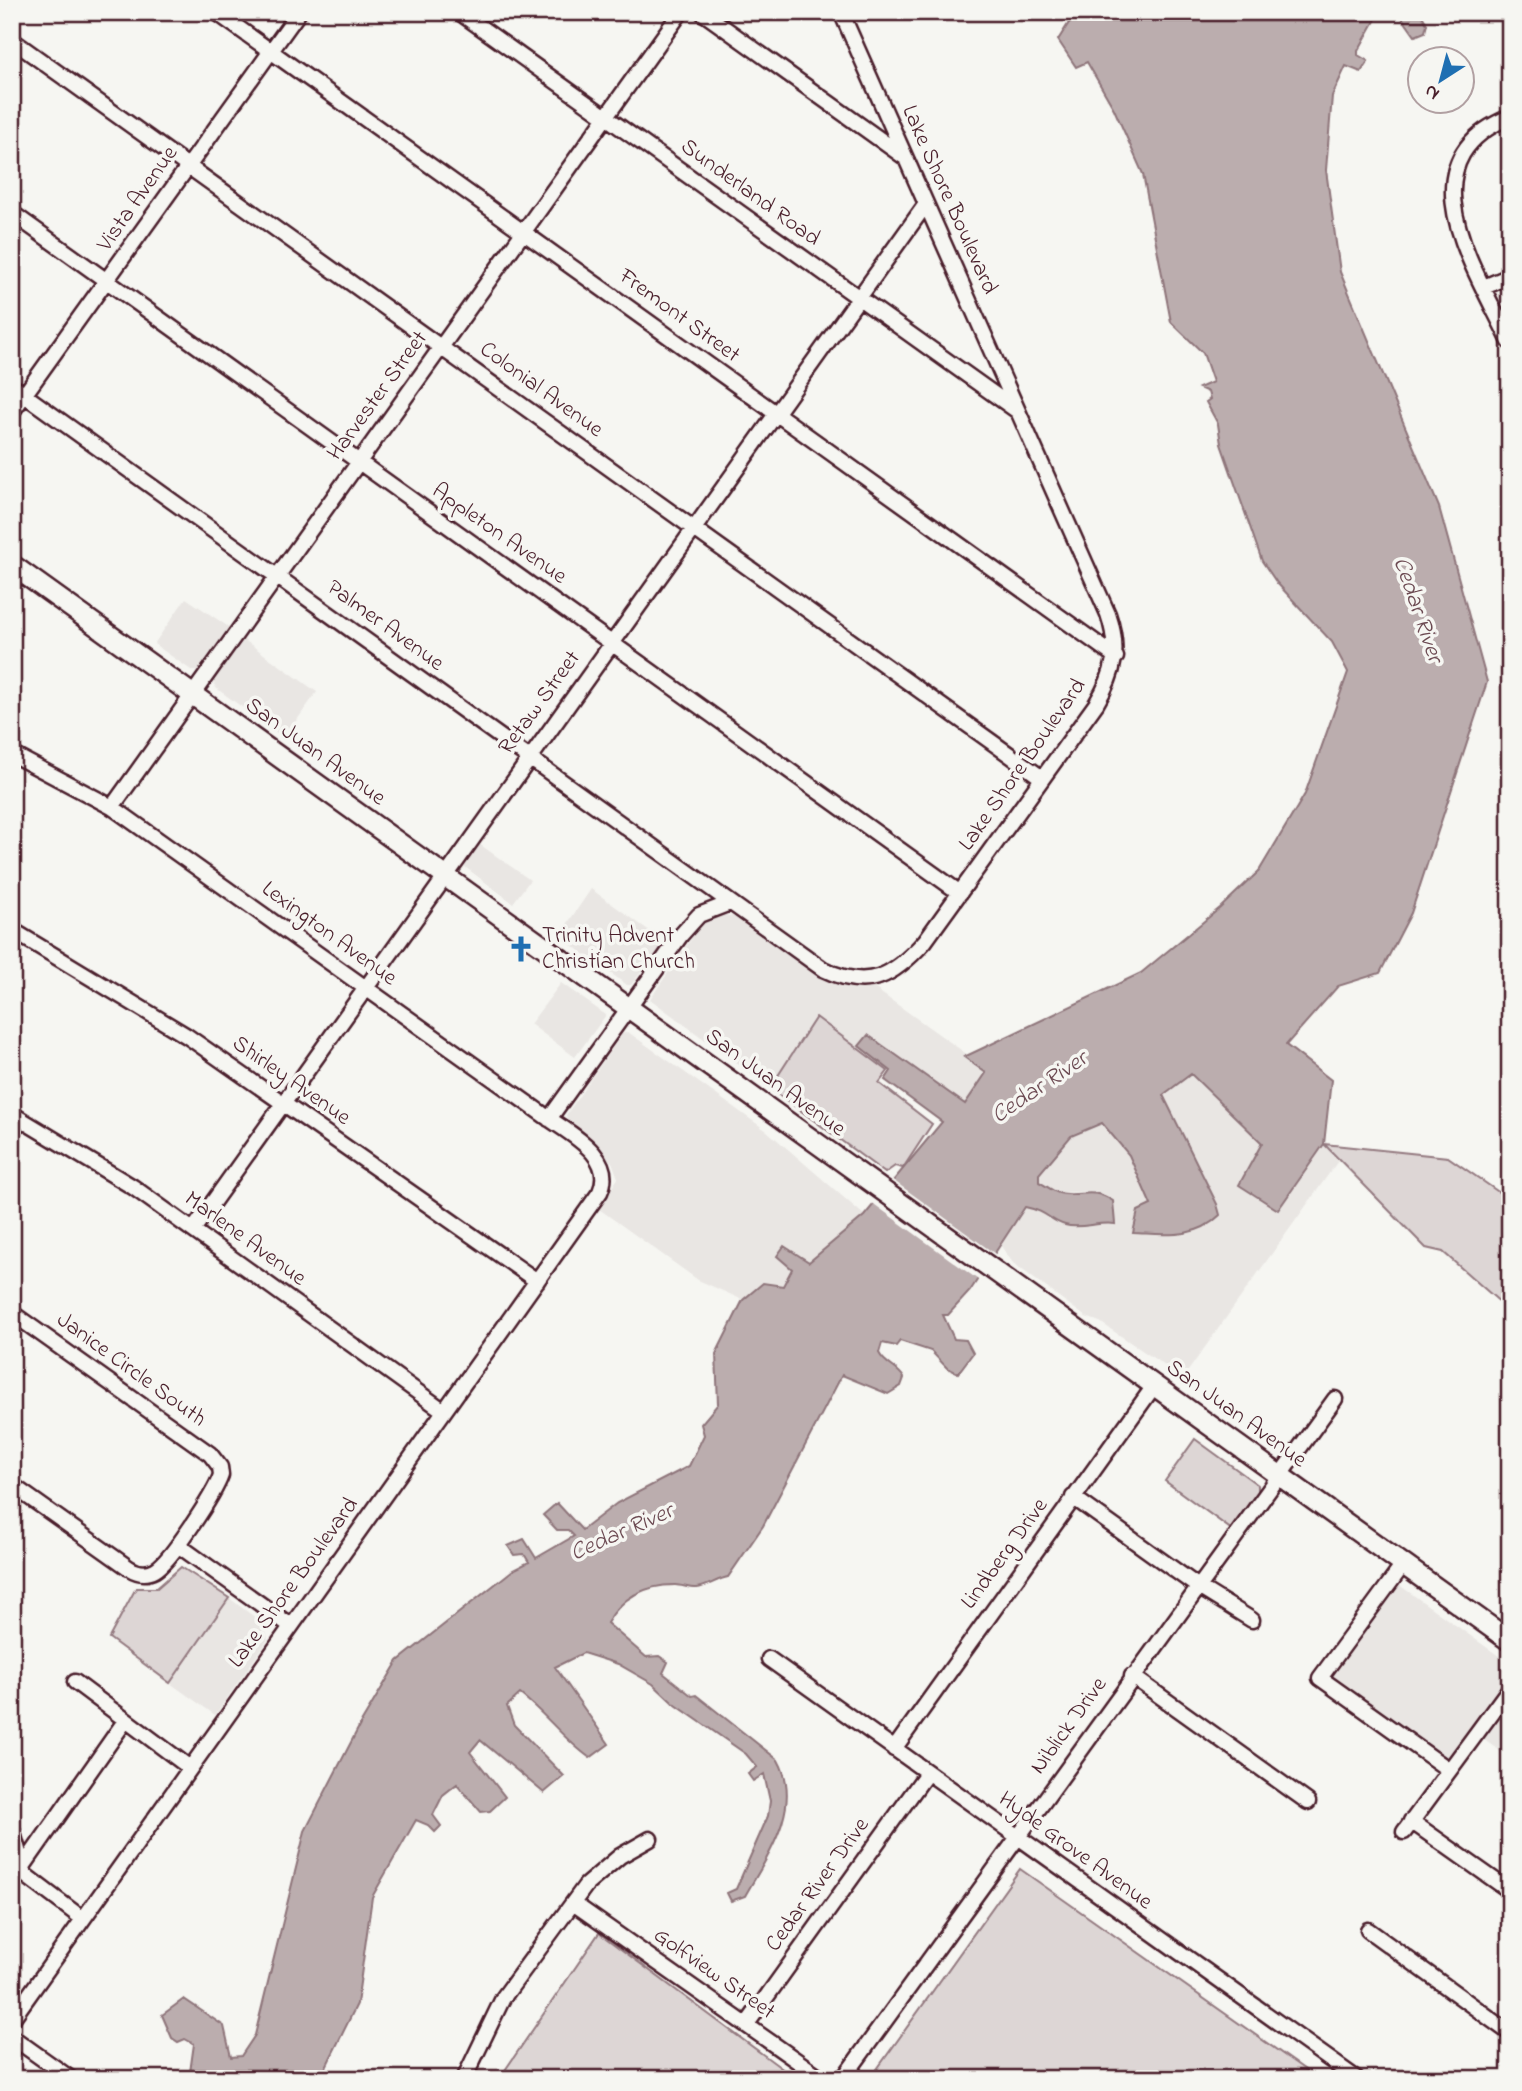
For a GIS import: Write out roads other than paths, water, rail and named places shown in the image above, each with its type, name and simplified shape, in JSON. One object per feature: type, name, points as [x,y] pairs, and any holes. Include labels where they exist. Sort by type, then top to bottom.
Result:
[{"type":"main road","name":"San Juan Avenue","points":[[12,565],[1510,1641]]},
{"type":"street","name":"Fremont Street","points":[[216,12],[1116,657]]},
{"type":"street","name":"Vista Avenue","points":[[12,412],[18,391],[107,281],[299,12]]},
{"type":"street","name":"Sunderland Road","points":[[459,12],[1017,410]]},
{"type":"street","name":"Harvester Street","points":[[112,807],[681,12]]},
{"type":"street","points":[[702,12],[904,156]]},
{"type":"street","name":"Lake Shore Boulevard","points":[[730,903],[822,969],[841,978],[869,980],[884,976],[910,958],[960,893],[1103,692],[1116,657],[1114,631],[1108,614],[841,12]]},
{"type":"street","name":"Colonial Avenue","points":[[12,40],[1042,778]]},
{"type":"street","points":[[1510,117],[1477,136],[1464,152],[1452,180],[1453,215],[1510,342]]},
{"type":"street","name":"Retaw Street","points":[[193,1230],[926,204]]},
{"type":"street","name":"Appleton Avenue","points":[[12,213],[960,893]]},
{"type":"street","points":[[1485,287],[1510,275]]},
{"type":"street","name":"Palmer Avenue","points":[[18,391],[730,903]]},
{"type":"street","name":"Lexington Avenue","points":[[12,754],[112,807],[549,1119],[593,1152],[605,1170]]},
{"type":"street","points":[[549,1119],[699,915],[730,903]]},
{"type":"street","name":"Shirley Avenue","points":[[12,930],[175,1028],[537,1281]]},
{"type":"street","name":"Marlene Avenue","points":[[12,1114],[93,1161],[444,1411]]},
{"type":"street","name":"Lake Shore Boulevard","points":[[12,2019],[600,1192],[605,1170]]},
{"type":"street","name":"Janice Circle South","points":[[12,1313],[210,1454],[220,1467],[218,1484],[178,1545]]},
{"type":"street","name":"Lindberg Drive","points":[[894,1749],[1154,1386]]},
{"type":"street","name":"Niblick Drive","points":[[839,2079],[845,2076],[1197,1586],[1335,1399]]},
{"type":"street","points":[[12,1485],[129,1568],[144,1573],[159,1568],[178,1545],[291,1626]]},
{"type":"street","points":[[1073,1497],[1197,1586],[1252,1620]]},
{"type":"street","points":[[1403,1565],[1320,1678],[1449,1770]]},
{"type":"street","name":"Hyde Grove Avenue","points":[[769,1659],[1357,2079]]},
{"type":"street","points":[[1132,1676],[1308,1802]]},
{"type":"street","points":[[75,1682],[190,1768]]},
{"type":"street","points":[[1510,1688],[1408,1826],[1510,1891]]},
{"type":"street","points":[[22,1868],[125,1721]]},
{"type":"street","name":"Cedar River Drive","points":[[747,2024],[927,1773]]},
{"type":"street","points":[[12,1829],[22,1868],[34,1885],[83,1919]]},
{"type":"street","points":[[464,2079],[503,1998],[595,1874],[650,1839]]},
{"type":"street","name":"Golfview Street","points":[[573,1903],[820,2077],[829,2079]]},
{"type":"street","points":[[1368,1930],[1510,2033]]},
{"type":"street","points":[[12,2037],[71,2079]]},
{"type":"water","name":"Cedar River","points":[[1067,12],[1380,12],[1358,51],[1358,55],[1368,61],[1361,72],[1346,66],[1332,96],[1326,170],[1340,272],[1439,507],[1487,682],[1411,913],[1380,973],[1338,986],[1286,1045],[1331,1080],[1324,1144],[1278,1210],[1239,1185],[1262,1143],[1191,1074],[1163,1095],[1220,1215],[1190,1232],[1156,1234],[1133,1233],[1138,1211],[1151,1205],[1129,1155],[1102,1123],[1071,1136],[1039,1174],[1039,1182],[1059,1193],[1092,1193],[1113,1201],[1115,1224],[1071,1226],[1025,1207],[970,1291],[948,1315],[943,1315],[954,1339],[966,1340],[973,1353],[958,1373],[947,1368],[931,1351],[900,1341],[896,1346],[882,1343],[879,1353],[904,1378],[901,1386],[888,1394],[842,1375],[763,1526],[728,1577],[697,1588],[675,1585],[644,1590],[627,1600],[613,1614],[607,1623],[646,1657],[659,1656],[668,1662],[663,1673],[692,1696],[696,1695],[778,1760],[785,1777],[785,1813],[772,1848],[745,1896],[731,1901],[727,1893],[736,1889],[768,1816],[770,1801],[764,1774],[753,1781],[748,1774],[757,1767],[746,1754],[673,1703],[653,1684],[618,1664],[583,1653],[555,1667],[609,1744],[590,1758],[520,1694],[507,1706],[514,1725],[564,1776],[544,1793],[480,1740],[470,1752],[505,1797],[490,1811],[481,1812],[457,1784],[443,1795],[433,1815],[441,1826],[435,1832],[428,1825],[416,1820],[372,1897],[357,2004],[320,2079],[189,2079],[194,2044],[185,2039],[178,2042],[172,2038],[162,2015],[184,1999],[224,2026],[231,2057],[241,2056],[255,2035],[305,1831],[362,1721],[398,1661],[513,1570],[529,1562],[524,1554],[514,1555],[508,1546],[524,1539],[536,1558],[574,1536],[568,1530],[557,1530],[543,1515],[557,1503],[582,1530],[617,1503],[689,1466],[704,1435],[701,1424],[718,1404],[716,1354],[743,1300],[763,1283],[783,1286],[792,1269],[777,1256],[784,1246],[809,1262],[864,1216],[942,1122],[885,1080],[891,1071],[859,1046],[868,1035],[965,1104],[986,1073],[964,1057],[1141,973],[1220,908],[1259,871],[1305,794],[1348,672],[1332,642],[1277,583],[1262,561],[1221,444],[1218,424],[1206,402],[1210,399],[1208,392],[1199,388],[1213,382],[1203,353],[1171,322],[1143,174],[1114,109],[1087,62],[1076,67],[1058,40],[1070,21]]},
{"type":"water","points":[[1398,12],[1420,12],[1427,24],[1425,32],[1415,36]]},
{"type":"place","name":"Trinity Advent Christian Church","points":[[521,949]]}]
